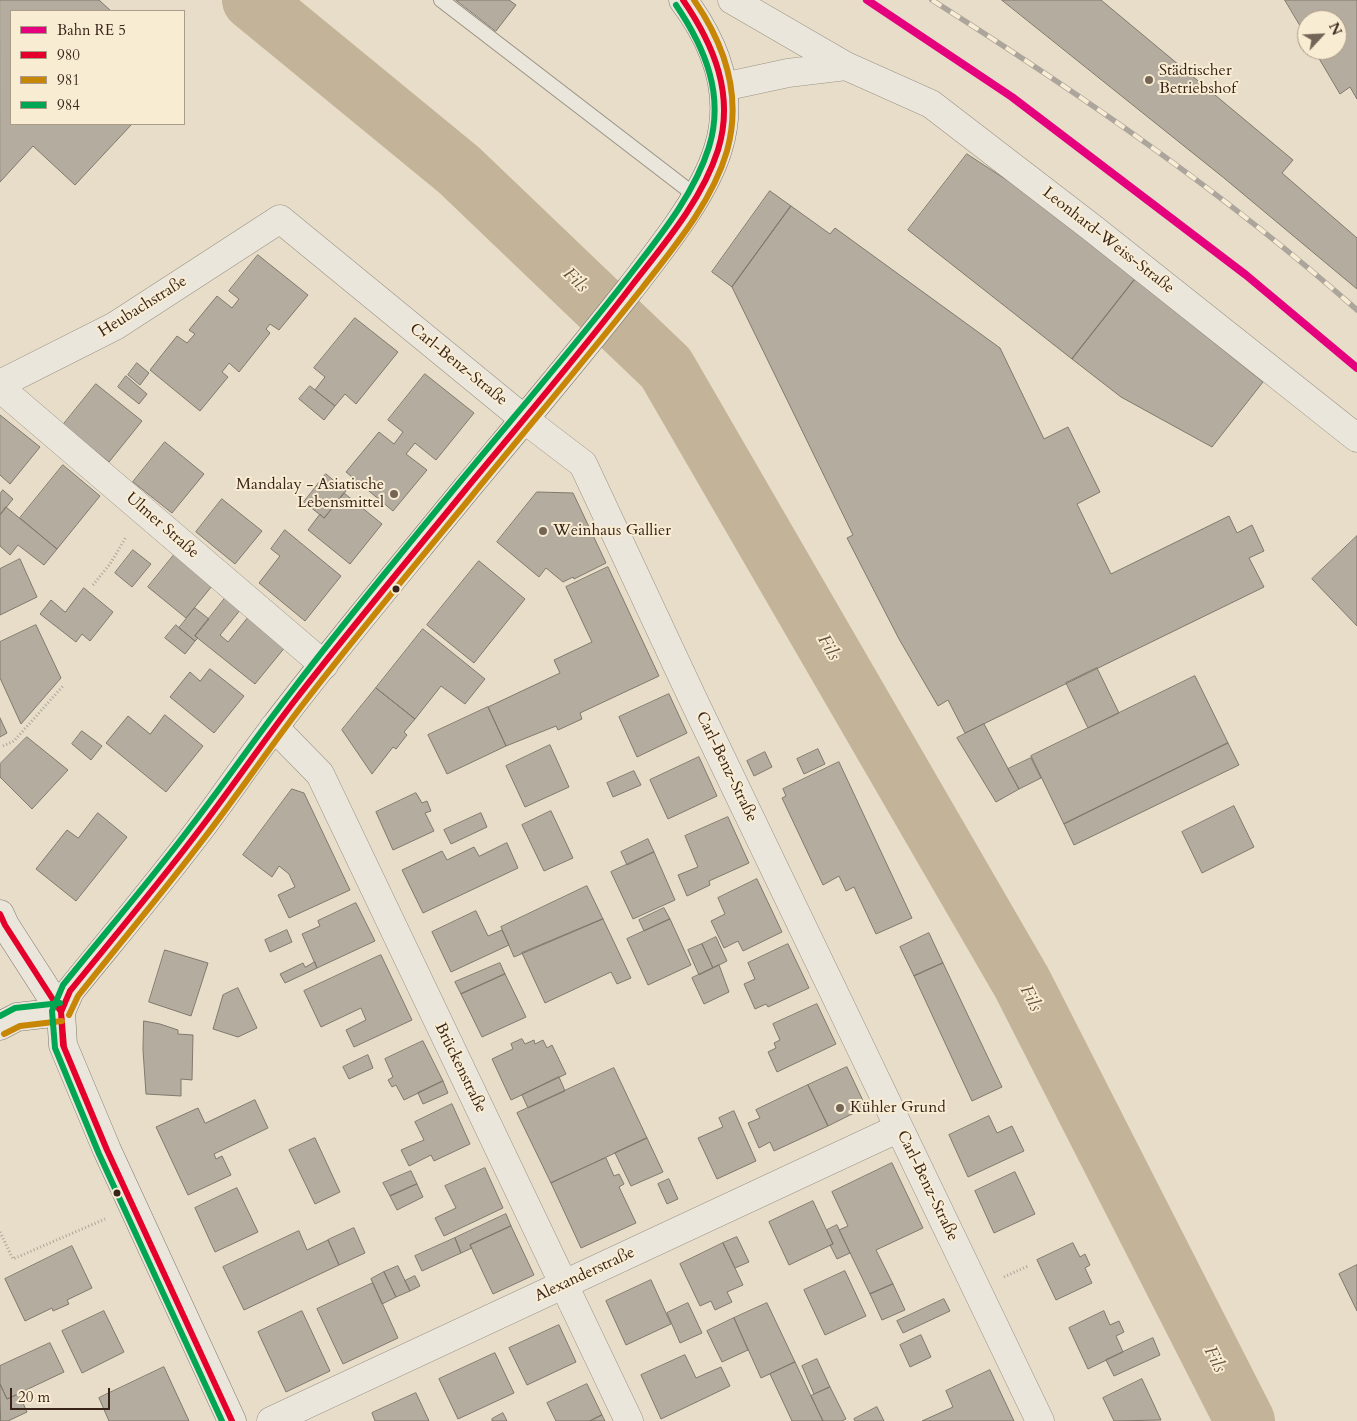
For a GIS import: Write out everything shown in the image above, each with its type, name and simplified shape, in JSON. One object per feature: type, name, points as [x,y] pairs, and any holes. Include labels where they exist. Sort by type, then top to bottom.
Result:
[{"type":"street","points":[[232,1421],[106,1150],[63,1045],[61,1012],[70,992],[196,834],[274,727],[569,366],[657,254],[696,196],[718,151],[726,117],[723,87],[713,52],[696,17],[683,0]]},
{"type":"street","name":"Leonhard-Weiss-Straße","points":[[732,0],[846,66],[931,104],[1091,227],[1357,438]]},
{"type":"street","points":[[723,87],[788,73],[846,66]]},
{"type":"street","name":"Heubachstraße","points":[[0,384],[115,326],[280,219]]},
{"type":"street","name":"Carl-Benz-Straße","points":[[280,219],[524,419],[583,464],[692,697],[1040,1421]]},
{"type":"street","name":"Ulmer Straße","points":[[0,388],[324,665]]},
{"type":"street","name":"Brückenstraße","points":[[274,727],[320,774],[629,1421]]},
{"type":"street","points":[[0,914],[61,1012]]},
{"type":"street","points":[[0,1026],[16,1018],[61,1012]]},
{"type":"street","name":"Alexanderstraße","points":[[271,1421],[899,1128]]},
{"type":"lane","points":[[441,0],[696,196]]},
{"type":"path","points":[[93,585],[123,544],[140,508]]},
{"type":"path","points":[[3,746],[14,741],[63,686]]},
{"type":"path","points":[[0,1232],[13,1259],[133,1207]]},
{"type":"building","points":[[0,0],[99,0],[110,10],[10,10],[10,125],[131,125],[75,185],[33,146],[0,182]]},
{"type":"building","points":[[456,0],[509,0],[516,5],[496,31]]},
{"type":"building","name":"Städtischer Betriebshof","points":[[1002,0],[1101,0],[1293,160],[1282,173],[1357,238],[1357,289],[1224,178]]},
{"type":"building","points":[[1285,0],[1357,0],[1357,99],[1350,87],[1340,94],[1320,60],[1347,60],[1347,10],[1297,10],[1297,20]]},
{"type":"building","points":[[967,154],[1019,188],[1135,279],[1072,359],[908,230]]},
{"type":"building","points":[[770,191],[791,206],[732,287],[712,272]]},
{"type":"building","points":[[791,206],[830,234],[835,228],[1000,348],[1044,439],[1068,427],[1100,492],[1077,504],[1111,574],[1229,516],[1237,533],[1252,525],[1264,551],[1249,558],[1264,587],[965,733],[948,700],[938,706],[899,639],[847,538],[853,535],[732,287]]},
{"type":"building","points":[[258,255],[308,295],[279,330],[270,324],[266,329],[270,333],[239,372],[229,363],[222,372],[228,377],[200,411],[150,370],[177,336],[187,343],[195,334],[189,330],[217,296],[232,308],[239,299],[229,291]]},
{"type":"building","points":[[1135,279],[1263,382],[1212,447],[1121,397],[1072,359]]},
{"type":"building","points":[[355,318],[398,352],[356,404],[345,394],[335,406],[315,390],[325,377],[314,368]]},
{"type":"building","points":[[137,363],[149,373],[140,385],[128,375]]},
{"type":"building","points":[[425,374],[474,413],[436,460],[415,443],[406,454],[427,470],[393,511],[346,472],[379,432],[394,444],[403,432],[388,420]]},
{"type":"building","points":[[126,376],[147,394],[139,404],[118,387]]},
{"type":"building","points":[[96,384],[142,421],[109,462],[63,425]]},
{"type":"building","points":[[310,386],[335,406],[324,420],[299,399]]},
{"type":"building","points":[[0,415],[40,447],[10,484],[0,475]]},
{"type":"building","points":[[165,442],[204,474],[172,513],[133,482]]},
{"type":"building","points":[[63,465],[100,496],[57,549],[20,518]]},
{"type":"building","points":[[326,474],[346,491],[324,518],[304,502]]},
{"type":"building","points":[[3,490],[13,499],[0,515],[0,494]]},
{"type":"building","points":[[537,492],[573,493],[606,563],[574,579],[573,577],[563,582],[546,568],[539,577],[497,542]]},
{"type":"building","points":[[344,493],[382,524],[350,564],[308,530],[320,514],[324,518]]},
{"type":"building","points":[[222,499],[262,531],[235,564],[196,532]]},
{"type":"building","points":[[6,507],[57,549],[44,565],[18,545],[10,555],[0,546],[0,515]]},
{"type":"building","points":[[285,530],[341,576],[305,621],[259,583],[280,556],[271,549]]},
{"type":"building","points":[[1357,536],[1357,626],[1312,579]]},
{"type":"building","points":[[133,550],[151,564],[132,587],[115,573]]},
{"type":"building","points":[[174,555],[212,586],[186,618],[148,587]]},
{"type":"building","points":[[20,559],[37,597],[0,615],[0,569]]},
{"type":"building","points":[[479,561],[525,599],[474,663],[427,625]]},
{"type":"building","points":[[608,567],[659,676],[580,713],[582,719],[558,730],[556,726],[506,746],[488,707],[560,673],[554,660],[592,642],[566,587]]},
{"type":"building","points":[[84,588],[113,612],[90,641],[82,634],[76,642],[40,614],[51,600],[65,612]]},
{"type":"building","points":[[226,597],[241,609],[220,635],[228,642],[249,616],[286,646],[255,684],[195,636]]},
{"type":"building","points":[[195,608],[209,619],[195,636],[198,638],[195,641],[179,628]]},
{"type":"building","points":[[36,625],[61,678],[21,724],[0,678],[0,642]]},
{"type":"building","points":[[176,625],[195,641],[185,654],[165,638]]},
{"type":"building","points":[[423,629],[485,679],[465,704],[441,686],[415,719],[376,688]]},
{"type":"building","points":[[1097,668],[1119,713],[1088,728],[1066,683]]},
{"type":"building","points":[[210,669],[244,696],[214,733],[170,697],[190,672],[200,681]]},
{"type":"building","points":[[1195,676],[1228,743],[1064,824],[1031,756]]},
{"type":"building","points":[[376,688],[415,719],[404,732],[407,735],[396,749],[393,747],[372,774],[342,730]]},
{"type":"building","points":[[669,694],[687,733],[637,757],[619,717]]},
{"type":"building","points":[[488,707],[506,746],[447,774],[428,735]]},
{"type":"building","points":[[165,715],[203,746],[166,792],[106,743],[128,716],[150,734]]},
{"type":"building","points":[[0,718],[7,733],[0,737]]},
{"type":"building","points":[[984,724],[1019,789],[996,802],[957,738]]},
{"type":"building","points":[[82,731],[102,746],[91,760],[72,744]]},
{"type":"building","points":[[27,737],[68,770],[32,809],[0,777],[0,764]]},
{"type":"building","points":[[1228,743],[1239,765],[1074,845],[1064,824]]},
{"type":"building","points":[[550,745],[569,787],[525,807],[506,766]]},
{"type":"building","points":[[818,749],[825,764],[804,774],[797,759]]},
{"type":"building","points":[[765,752],[772,767],[754,776],[747,761]]},
{"type":"building","points":[[699,757],[717,796],[668,819],[650,780]]},
{"type":"building","points":[[1031,758],[1041,778],[1019,789],[1008,769]]},
{"type":"building","points":[[839,762],[912,918],[876,934],[854,887],[846,891],[839,876],[823,885],[782,798],[786,796],[783,789]]},
{"type":"building","points":[[634,771],[641,785],[613,797],[607,783]]},
{"type":"building","points":[[292,789],[304,793],[350,890],[289,918],[278,895],[295,887],[289,874],[279,866],[272,877],[243,855]]},
{"type":"building","points":[[416,793],[422,803],[427,801],[431,811],[425,813],[434,831],[393,850],[376,812]]},
{"type":"building","points":[[1234,806],[1254,847],[1202,873],[1182,832]]},
{"type":"building","points":[[551,811],[573,858],[544,871],[522,825]]},
{"type":"building","points":[[98,813],[127,837],[76,901],[36,869],[67,830],[78,838]]},
{"type":"building","points":[[481,813],[487,827],[451,844],[444,830]]},
{"type":"building","points":[[728,817],[749,863],[709,881],[710,885],[687,896],[678,875],[698,867],[685,836]]},
{"type":"building","points":[[648,839],[654,852],[627,865],[621,852]]},
{"type":"building","points":[[507,843],[518,868],[423,913],[402,870],[442,851],[447,860],[474,847],[479,856]]},
{"type":"building","points":[[654,852],[675,900],[633,919],[611,872]]},
{"type":"building","points":[[757,879],[782,932],[743,951],[738,941],[724,948],[711,921],[725,914],[718,898]]},
{"type":"building","points":[[587,886],[603,919],[514,957],[501,927]]},
{"type":"building","points":[[356,903],[375,941],[317,968],[302,934],[320,926],[318,921]]},
{"type":"building","points":[[664,908],[670,919],[644,931],[639,920]]},
{"type":"building","points":[[476,911],[488,936],[502,930],[509,945],[451,972],[432,932]]},
{"type":"building","points":[[603,919],[631,978],[617,984],[611,972],[545,1003],[522,953]]},
{"type":"building","points":[[670,919],[691,965],[648,985],[627,939]]},
{"type":"building","points":[[287,930],[292,942],[270,952],[265,940]]},
{"type":"building","points":[[929,933],[943,963],[914,976],[900,947]]},
{"type":"building","points":[[716,937],[727,961],[713,968],[702,944]]},
{"type":"building","points":[[702,944],[713,968],[699,975],[688,950]]},
{"type":"building","points":[[788,944],[809,988],[768,1007],[766,1004],[755,1009],[744,984],[755,979],[748,963]]},
{"type":"building","points":[[165,950],[208,963],[191,1016],[149,1002]]},
{"type":"building","points":[[381,955],[412,1020],[354,1047],[346,1030],[366,1020],[361,1008],[321,1027],[304,991]]},
{"type":"building","points":[[315,962],[317,968],[285,983],[280,974],[303,963],[305,967]]},
{"type":"building","points":[[500,963],[505,974],[461,994],[455,982]]},
{"type":"building","points":[[943,963],[1002,1087],[972,1101],[914,976]]},
{"type":"building","points":[[719,965],[729,992],[704,1004],[692,978]]},
{"type":"building","points":[[505,974],[526,1017],[482,1037],[461,994]]},
{"type":"building","points":[[238,988],[257,1028],[238,1037],[213,1029],[223,995]]},
{"type":"building","points":[[817,1004],[836,1044],[777,1072],[768,1052],[776,1048],[774,1043],[780,1040],[773,1024]]},
{"type":"building","points":[[144,1021],[178,1030],[178,1034],[193,1035],[192,1080],[181,1079],[181,1096],[146,1094],[143,1050]]},
{"type":"building","points":[[522,1039],[525,1044],[534,1040],[535,1044],[543,1040],[547,1048],[552,1045],[566,1074],[511,1100],[492,1059],[513,1049],[511,1044]]},
{"type":"building","points":[[423,1041],[443,1081],[404,1100],[396,1085],[392,1087],[388,1080],[393,1077],[385,1059]]},
{"type":"building","points":[[368,1055],[373,1068],[349,1079],[343,1067]]},
{"type":"building","points":[[847,1067],[866,1107],[828,1126],[808,1085]]},
{"type":"building","points":[[614,1068],[647,1138],[551,1183],[517,1113]]},
{"type":"building","points":[[559,1077],[565,1091],[528,1108],[522,1095]]},
{"type":"building","points":[[443,1081],[448,1093],[423,1104],[418,1093]]},
{"type":"building","points":[[808,1085],[828,1126],[774,1151],[770,1142],[759,1148],[748,1123],[760,1118],[756,1110]]},
{"type":"building","points":[[255,1100],[268,1128],[214,1154],[216,1159],[222,1156],[231,1175],[188,1195],[156,1127],[198,1108],[205,1123]]},
{"type":"building","points":[[452,1104],[470,1144],[434,1161],[431,1155],[409,1166],[401,1150],[424,1140],[415,1122]]},
{"type":"building","points":[[734,1111],[756,1161],[717,1179],[698,1138],[723,1127],[719,1118]]},
{"type":"building","points":[[989,1116],[997,1133],[1012,1126],[1024,1151],[968,1177],[949,1135]]},
{"type":"building","points":[[315,1138],[340,1192],[315,1204],[289,1150]]},
{"type":"building","points":[[647,1138],[663,1172],[631,1186],[615,1153]]},
{"type":"building","points":[[606,1158],[614,1176],[619,1174],[624,1184],[619,1187],[636,1223],[581,1248],[551,1183]]},
{"type":"building","points":[[892,1163],[923,1228],[876,1250],[893,1284],[870,1294],[839,1230],[848,1226],[832,1192]]},
{"type":"building","points":[[485,1168],[503,1208],[444,1236],[435,1218],[456,1208],[445,1186]]},
{"type":"building","points":[[411,1171],[417,1184],[390,1196],[383,1183]]},
{"type":"building","points":[[1015,1172],[1035,1214],[994,1233],[975,1191]]},
{"type":"building","points":[[669,1179],[678,1199],[667,1204],[658,1184]]},
{"type":"building","points":[[417,1184],[423,1197],[397,1210],[390,1196]]},
{"type":"building","points":[[237,1188],[258,1232],[215,1252],[195,1208]]},
{"type":"building","points":[[813,1201],[833,1244],[789,1265],[769,1222]]},
{"type":"building","points":[[506,1214],[511,1226],[470,1245],[472,1248],[461,1253],[455,1238]]},
{"type":"building","points":[[837,1225],[850,1253],[837,1259],[830,1245],[833,1244],[827,1230]]},
{"type":"building","points":[[511,1226],[534,1275],[493,1294],[470,1245]]},
{"type":"building","points":[[354,1228],[365,1253],[339,1265],[328,1240]]},
{"type":"building","points":[[299,1231],[307,1250],[328,1240],[339,1265],[244,1310],[223,1267]]},
{"type":"building","points":[[737,1237],[749,1262],[735,1268],[723,1243]]},
{"type":"building","points":[[455,1238],[461,1253],[422,1271],[415,1256]]},
{"type":"building","points":[[723,1243],[743,1285],[727,1292],[732,1302],[715,1310],[711,1301],[700,1306],[680,1264]]},
{"type":"building","points":[[1073,1243],[1080,1257],[1085,1254],[1090,1265],[1085,1268],[1092,1283],[1056,1300],[1037,1260]]},
{"type":"building","points":[[72,1246],[92,1288],[67,1300],[69,1304],[53,1311],[52,1308],[25,1321],[5,1279]]},
{"type":"building","points":[[1357,1265],[1357,1311],[1339,1274]]},
{"type":"building","points":[[398,1266],[410,1291],[396,1297],[384,1272]]},
{"type":"building","points":[[845,1271],[866,1316],[825,1335],[804,1290]]},
{"type":"building","points":[[384,1272],[396,1297],[382,1304],[371,1279]]},
{"type":"building","points":[[415,1276],[420,1286],[410,1291],[405,1281]]},
{"type":"building","points":[[651,1280],[671,1324],[626,1345],[606,1301]]},
{"type":"building","points":[[373,1283],[398,1338],[343,1364],[317,1309]]},
{"type":"building","points":[[893,1284],[905,1310],[882,1320],[870,1294]]},
{"type":"building","points":[[944,1299],[950,1311],[903,1333],[897,1321]]},
{"type":"building","points":[[688,1303],[702,1333],[680,1343],[667,1313]]},
{"type":"building","points":[[767,1303],[795,1362],[761,1378],[734,1318]]},
{"type":"building","points":[[104,1311],[124,1352],[82,1373],[62,1331]]},
{"type":"building","points":[[302,1311],[330,1371],[286,1392],[258,1332]]},
{"type":"building","points":[[1104,1311],[1110,1325],[1119,1321],[1124,1332],[1116,1336],[1123,1352],[1088,1369],[1069,1328]]},
{"type":"building","points":[[734,1318],[748,1350],[722,1362],[707,1331]]},
{"type":"building","points":[[559,1325],[576,1362],[527,1385],[509,1348]]},
{"type":"building","points":[[921,1335],[931,1357],[910,1367],[900,1345]]},
{"type":"building","points":[[1153,1338],[1160,1355],[1114,1376],[1106,1360]]},
{"type":"building","points":[[50,1343],[64,1372],[7,1399],[0,1384],[0,1366]]},
{"type":"building","points":[[495,1353],[514,1393],[458,1419],[439,1379]]},
{"type":"building","points":[[685,1355],[696,1378],[721,1367],[730,1386],[661,1419],[641,1375]]},
{"type":"building","points":[[817,1359],[830,1387],[814,1394],[802,1366]]},
{"type":"building","points":[[795,1362],[823,1421],[792,1421],[770,1374]]},
{"type":"building","points":[[164,1367],[189,1421],[109,1421],[99,1398]]},
{"type":"building","points":[[990,1370],[1014,1421],[922,1421],[953,1407],[946,1391]]},
{"type":"building","points":[[1142,1379],[1161,1420],[1114,1421],[1103,1398]]},
{"type":"building","points":[[0,1384],[7,1399],[19,1394],[27,1412],[8,1421],[1,1421]]},
{"type":"building","points":[[587,1384],[602,1415],[590,1421],[556,1421],[547,1403]]},
{"type":"building","points":[[830,1387],[846,1419],[842,1421],[823,1421],[811,1396]]},
{"type":"building","points":[[416,1393],[429,1421],[375,1421],[372,1413]]},
{"type":"building","points":[[877,1407],[884,1421],[855,1421],[854,1419]]},
{"type":"building","points":[[503,1413],[507,1421],[492,1421],[492,1419]]},
{"type":"building","points":[[602,1415],[605,1421],[590,1421]]},
{"type":"waterway","name":"Fils","points":[[252,0],[459,170],[666,368],[1022,983],[1245,1421]]},
{"type":"railway","points":[[932,0],[1097,109],[1204,185],[1256,225],[1357,310]]},
{"type":"transit line","name":"980","points":[[232,1421],[107,1150],[63,1045],[61,1012],[70,991],[182,853],[296,699],[592,336],[670,237],[693,204],[718,150],[723,130],[724,110],[723,90],[712,53],[704,35],[683,0]]},
{"type":"transit line","name":"981","points":[[69,1015],[78,996],[230,804],[324,677],[622,314],[680,239],[702,206],[712,188],[727,151],[733,111],[728,72],[722,53],[705,17],[694,0]]},
{"type":"transit line","points":[[867,0],[1012,97],[1246,275],[1357,368]]},
{"type":"transit line","name":"984","points":[[222,1421],[99,1154],[55,1048],[52,1011],[63,985],[174,849],[311,665],[566,355],[664,231],[685,199],[709,147],[715,109],[713,91],[703,55],[696,38],[676,5]]},
{"type":"transit line","name":"980","points":[[0,914],[5,925],[61,1012],[64,1047]]},
{"type":"transit line","name":"984","points":[[0,1016],[15,1008],[60,1003]]},
{"type":"transit line","name":"981","points":[[4,1034],[20,1026],[62,1021]]},
{"type":"place","name":"Städtischer Betriebshof","points":[[1149,80]]},
{"type":"place","name":"Mandalay - Asiatische Lebensmittel","points":[[394,494]]},
{"type":"place","name":"Weinhaus Gallier","points":[[543,531]]},
{"type":"place","name":"Kühler Grund","points":[[840,1108]]}]
